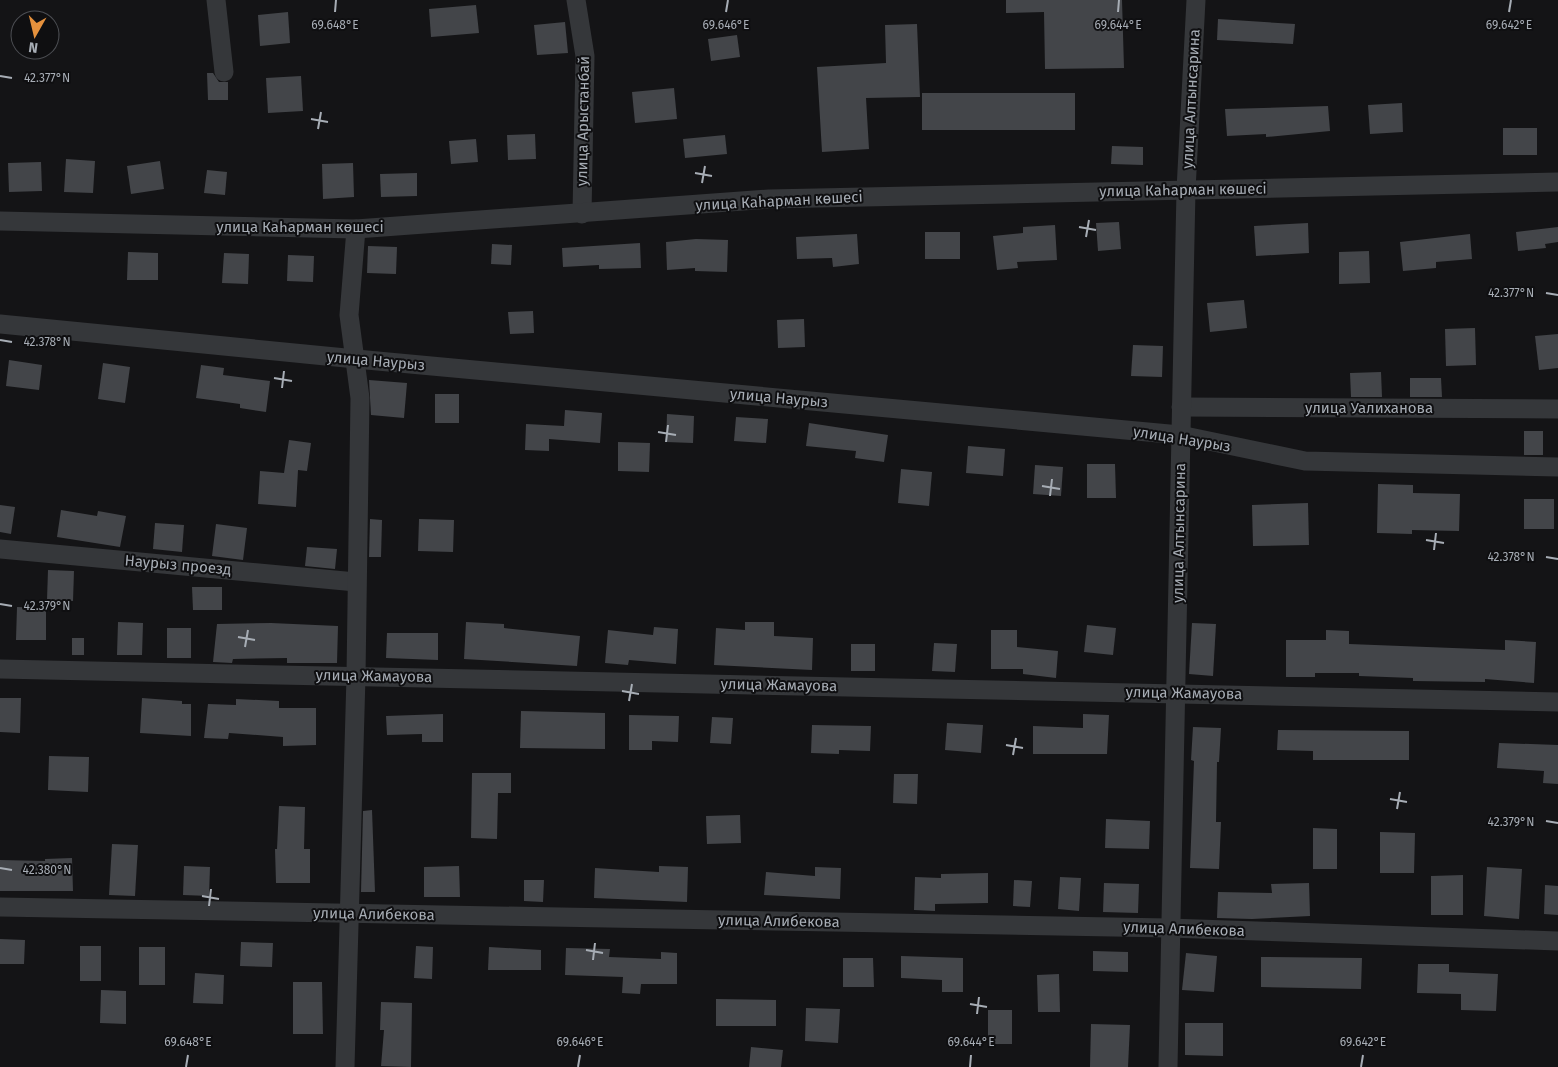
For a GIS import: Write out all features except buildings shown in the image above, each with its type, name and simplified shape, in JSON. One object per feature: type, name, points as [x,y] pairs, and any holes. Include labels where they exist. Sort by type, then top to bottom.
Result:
[{"type":"street","points":[[216,0],[224,72]]},
{"type":"street","name":"улица Арыстанбай","points":[[576,0],[585,56],[582,214]]},
{"type":"street","name":"улица Алтынсарина","points":[[1168,1067],[1169,928],[1177,693],[1180,407],[1186,190],[1196,0]]},
{"type":"street","name":"улица Каһарман көшесі","points":[[0,221],[356,229],[769,200],[1558,182]]},
{"type":"street","points":[[345,1067],[356,676],[360,398],[348,315],[356,229]]},
{"type":"street","name":"улица Наурыз","points":[[0,324],[356,360],[1180,435],[1305,461],[1558,467]]},
{"type":"street","name":"улица Уалиханова","points":[[1180,407],[1558,409]]},
{"type":"street","name":"Наурыз проезд","points":[[0,549],[356,582]]},
{"type":"street","name":"улица Жамауова","points":[[0,669],[1558,702]]},
{"type":"street","name":"улица Алибекова","points":[[0,907],[1169,928],[1558,941]]}]
